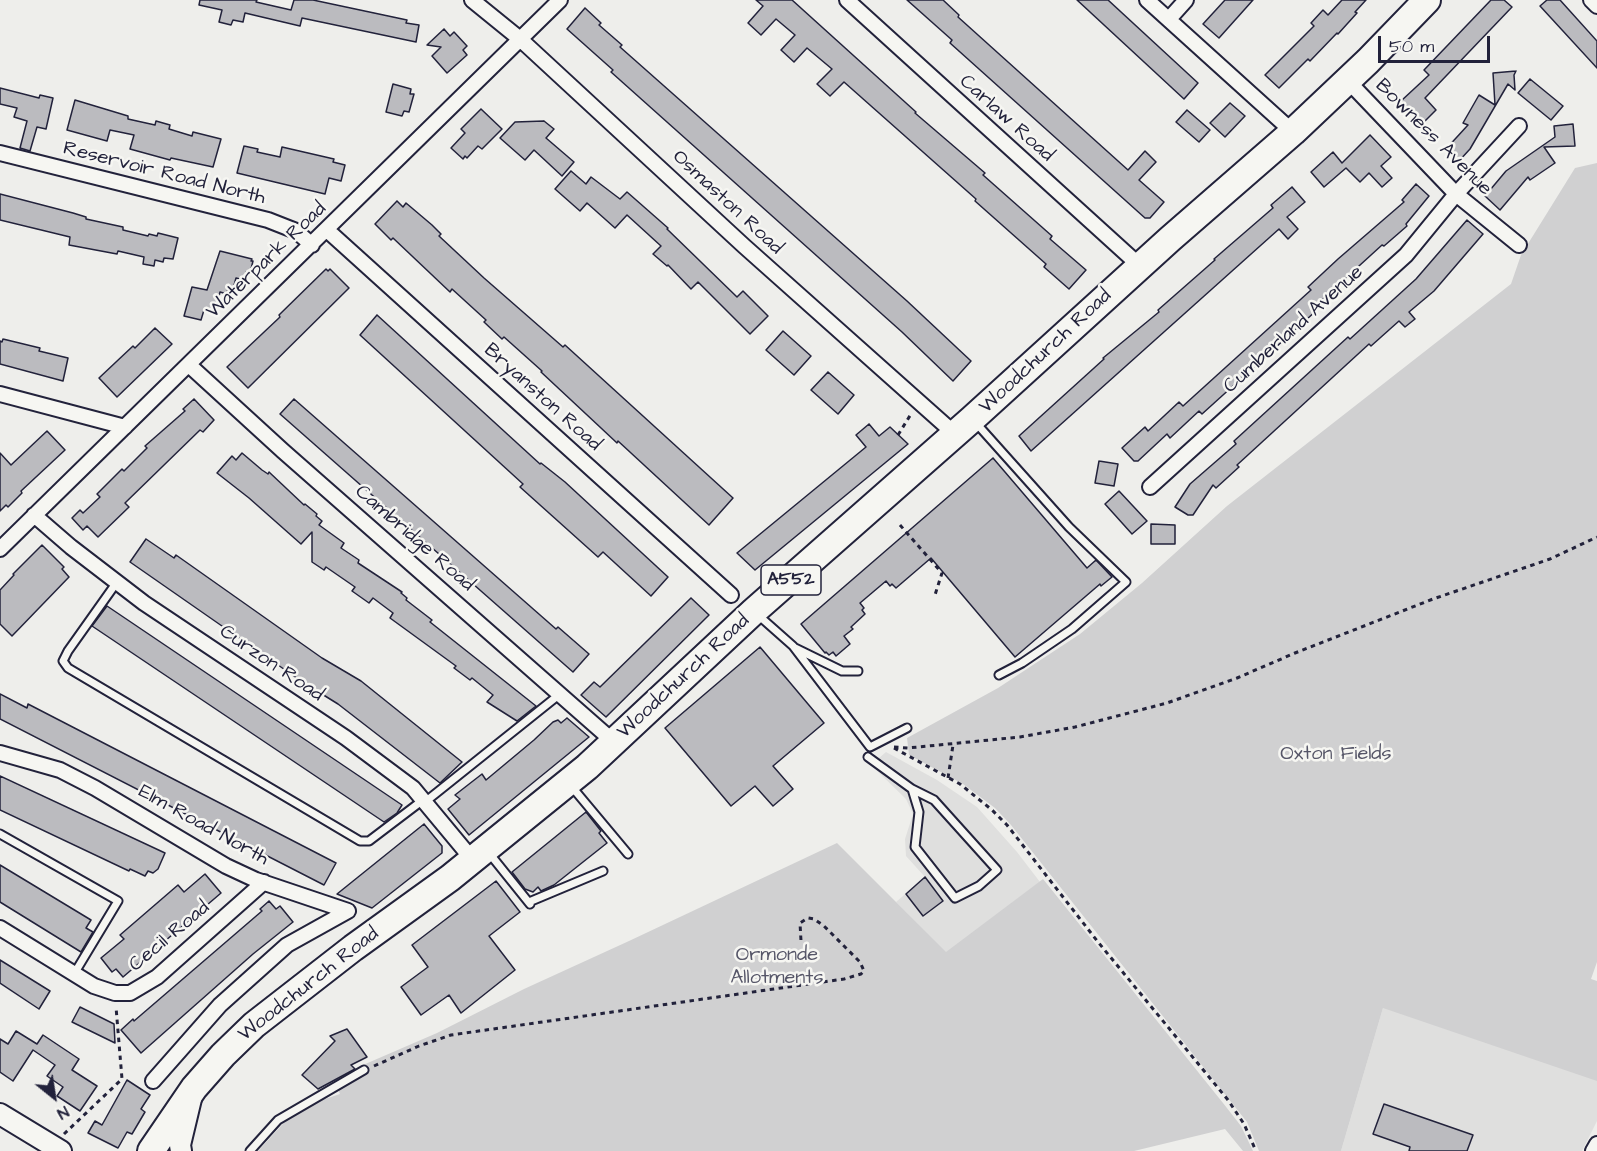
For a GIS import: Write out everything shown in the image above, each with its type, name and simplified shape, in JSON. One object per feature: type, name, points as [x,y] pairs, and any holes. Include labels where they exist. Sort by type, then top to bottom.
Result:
[{"type":"highway","name":"Woodchurch Road","points":[[151,1151],[194,1088],[254,1025],[479,854],[568,783],[754,611],[964,427],[1140,266],[1293,132],[1348,81],[1427,0]]},
{"type":"main road","points":[[181,1151],[180,1145],[194,1088]]},
{"type":"main road","points":[[1,1118],[56,1148]]},
{"type":"street","name":"Osmaston Road","points":[[472,0],[520,39],[744,246],[920,404],[964,427]]},
{"type":"street","name":"Waterpark Road","points":[[0,549],[560,0]]},
{"type":"street","name":"Carlaw Road","points":[[847,0],[1140,266]]},
{"type":"street","points":[[1147,0],[1293,132]]},
{"type":"street","points":[[1169,19],[1186,0]]},
{"type":"street","points":[[1591,0],[1597,6]]},
{"type":"street","name":"Bowness Avenue","points":[[1348,81],[1456,194],[1519,245]]},
{"type":"street","name":"Cumberland Avenue","points":[[1150,487],[1406,255],[1456,194],[1519,126]]},
{"type":"street","name":"Reservoir Road North","points":[[0,153],[268,220],[296,231],[312,245]]},
{"type":"street","name":"Bryanston Road","points":[[327,230],[731,595]]},
{"type":"street","name":"Cambridge Road","points":[[189,365],[614,742]]},
{"type":"street","points":[[0,394],[125,427]]},
{"type":"street","name":"Curzon Road","points":[[34,515],[71,548],[144,603],[346,738],[413,788],[479,854]]},
{"type":"street","name":"Elm Road North","points":[[0,753],[60,770],[95,788],[226,866],[264,882],[348,911],[287,945],[220,1005],[153,1081]]},
{"type":"street","name":"Cecil Road","points":[[115,993],[130,993],[157,976],[264,882]]},
{"type":"street","points":[[0,928],[94,986],[115,993]]},
{"type":"lane","points":[[964,427],[1126,582],[1072,629],[1022,663],[999,675]]},
{"type":"lane","points":[[117,582],[68,651],[63,661],[68,668],[360,841],[369,841],[424,801],[560,694]]},
{"type":"lane","points":[[754,611],[793,646],[870,747],[907,728]]},
{"type":"lane","points":[[793,646],[842,671],[858,671]]},
{"type":"lane","points":[[868,757],[912,789],[934,800],[997,870],[979,886],[955,898],[915,847],[919,812],[912,789]]},
{"type":"lane","points":[[568,783],[628,854]]},
{"type":"lane","points":[[0,834],[118,901],[74,974]]},
{"type":"lane","points":[[479,854],[529,903],[603,872]]},
{"type":"lane","points":[[250,1151],[268,1129],[284,1116],[364,1070]]},
{"type":"path","points":[[898,435],[908,416],[920,404]]},
{"type":"path","points":[[900,525],[942,573],[934,598]]},
{"type":"path","points":[[1256,1151],[1244,1124],[1228,1100],[1098,942],[1007,825],[976,796],[892,747],[977,744],[1075,727],[1167,703],[1237,678],[1433,599],[1550,559],[1597,537]]},
{"type":"path","points":[[948,778],[953,745]]},
{"type":"path","points":[[364,1070],[451,1035],[844,979],[864,971],[860,962],[814,919],[808,918],[800,923],[801,941]]},
{"type":"path","points":[[56,1148],[122,1079],[115,993]]},
{"type":"shaded area","points":[[886,752],[937,780],[977,807],[1040,882],[946,953],[896,902],[925,877],[906,856],[905,839],[913,814],[906,799],[871,765]]},
{"type":"shaded area","points":[[1597,982],[1597,1121],[1582,1151],[1341,1151],[1383,1008]]},
{"type":"green space","name":"Oxton Fields","points":[[1597,163],[1597,962],[1591,979],[1597,981],[1597,1081],[1383,1008],[1341,1151],[1259,1151],[1247,1122],[1011,825],[995,808],[963,784],[909,755],[907,738],[998,688],[1080,634],[1142,583],[1227,506],[1511,284],[1521,255],[1575,168]]},
{"type":"green space","name":"Ormonde Allotments","points":[[837,843],[946,952],[1043,879],[1241,1126],[1253,1151],[1243,1151],[1225,1129],[1134,1151],[258,1151],[291,1115],[310,1104],[340,1094],[334,1081],[363,1065],[437,1033],[524,989]]},
{"type":"building","points":[[200,0],[257,0],[256,2],[291,10],[294,0],[313,0],[407,20],[406,23],[419,25],[416,42],[302,18],[300,26],[245,13],[243,22],[233,20],[231,25],[219,22],[222,10],[199,5]]},
{"type":"building","points":[[756,0],[792,0],[915,113],[985,173],[983,175],[1052,236],[1050,239],[1086,270],[1069,289],[1044,267],[1046,264],[975,201],[976,199],[844,82],[830,96],[817,84],[832,69],[807,48],[794,62],[781,50],[795,35],[776,19],[761,35],[748,23],[763,6]]},
{"type":"building","points":[[907,0],[943,0],[959,15],[958,17],[1128,170],[1145,151],[1156,162],[1139,180],[1164,202],[1150,218],[1145,218],[950,43],[952,40]]},
{"type":"building","points":[[1077,0],[1108,0],[1198,83],[1184,99]]},
{"type":"building","points":[[1225,0],[1253,0],[1219,38],[1203,24]]},
{"type":"building","points":[[1342,0],[1366,0],[1338,34],[1310,61],[1308,59],[1279,88],[1265,75],[1314,26],[1311,23],[1323,10],[1328,15]]},
{"type":"building","points":[[1491,0],[1504,0],[1512,7],[1425,98],[1436,110],[1422,124],[1401,101],[1429,75],[1424,70]]},
{"type":"building","points":[[1547,0],[1560,0],[1597,41],[1597,68],[1540,6]]},
{"type":"building","points":[[585,8],[601,23],[599,25],[622,45],[620,47],[907,301],[971,361],[953,381],[902,332],[611,72],[613,70],[567,29]]},
{"type":"building","points":[[444,29],[450,36],[454,32],[467,46],[463,50],[467,55],[447,73],[432,56],[441,47],[427,45]]},
{"type":"building","points":[[1516,71],[1515,90],[1508,84],[1470,149],[1458,162],[1445,150],[1468,125],[1463,123],[1479,95],[1495,105],[1493,73]]},
{"type":"building","points":[[1530,79],[1563,106],[1551,120],[1518,93]]},
{"type":"building","points":[[393,84],[411,89],[410,94],[414,94],[409,112],[404,111],[402,116],[386,112]]},
{"type":"building","points":[[0,88],[39,98],[40,95],[53,98],[46,129],[37,127],[30,151],[20,148],[27,121],[14,117],[17,108],[0,104]]},
{"type":"building","points":[[75,100],[128,116],[128,119],[155,125],[156,121],[170,125],[169,129],[192,136],[193,132],[221,139],[213,167],[171,158],[170,160],[130,149],[134,135],[110,130],[107,141],[67,130]]},
{"type":"building","points":[[1230,103],[1245,116],[1225,137],[1210,123]]},
{"type":"building","points":[[481,109],[502,129],[482,149],[478,146],[467,158],[465,156],[463,159],[451,148],[465,133],[461,129]]},
{"type":"building","points":[[1187,110],[1210,130],[1199,142],[1176,122]]},
{"type":"building","points":[[544,121],[554,129],[546,138],[574,162],[562,176],[534,150],[525,160],[500,138],[515,122]]},
{"type":"building","points":[[1573,124],[1575,146],[1544,147],[1555,163],[1530,180],[1528,177],[1500,210],[1485,196],[1506,171],[1555,137],[1554,126]]},
{"type":"building","points":[[1370,135],[1391,157],[1381,166],[1392,178],[1382,187],[1369,173],[1360,182],[1346,168],[1324,187],[1311,172],[1333,152],[1342,163]]},
{"type":"building","points":[[244,146],[258,149],[257,152],[280,157],[282,147],[334,159],[333,162],[345,165],[341,181],[329,178],[325,194],[237,173]]},
{"type":"building","points":[[571,171],[586,184],[591,177],[620,199],[627,192],[668,228],[737,297],[743,291],[768,316],[750,334],[698,282],[691,289],[668,265],[653,254],[661,246],[627,215],[615,228],[587,203],[580,211],[555,189]]},
{"type":"building","points":[[1416,184],[1429,196],[1406,224],[1407,226],[1384,246],[1382,245],[1314,307],[1317,310],[1202,414],[1199,411],[1170,438],[1167,434],[1138,461],[1134,461],[1122,448],[1145,427],[1148,431],[1179,402],[1183,406],[1311,290],[1308,287],[1338,259],[1404,202],[1402,200]]},
{"type":"building","points":[[1292,187],[1305,202],[1287,217],[1298,229],[1288,239],[1279,229],[1031,451],[1019,436],[1103,358],[1159,312],[1158,310],[1273,208],[1271,205]]},
{"type":"building","points":[[0,194],[73,213],[86,217],[86,219],[123,227],[123,230],[148,236],[149,234],[157,236],[158,233],[178,238],[173,259],[164,258],[163,262],[155,260],[154,266],[143,264],[144,257],[118,251],[117,254],[69,245],[70,237],[0,220]]},
{"type":"building","points":[[397,201],[403,207],[406,203],[432,225],[441,234],[439,236],[484,278],[563,347],[565,345],[733,498],[709,525],[618,441],[617,443],[542,371],[504,337],[502,339],[484,322],[486,320],[452,289],[450,292],[375,224]]},
{"type":"building","points":[[1467,220],[1483,234],[1434,291],[1409,312],[1415,319],[1405,327],[1399,321],[1371,346],[1369,344],[1237,465],[1239,467],[1216,488],[1213,485],[1193,515],[1188,515],[1175,507],[1190,484],[1236,444],[1234,441],[1348,337],[1350,339],[1416,279]]},
{"type":"building","points":[[220,251],[252,259],[250,273],[246,272],[244,280],[236,278],[233,289],[228,287],[227,294],[220,292],[217,305],[214,304],[212,312],[204,310],[201,320],[184,316],[192,287],[207,290]]},
{"type":"building","points":[[326,269],[328,271],[330,269],[349,288],[248,388],[227,367]]},
{"type":"building","points":[[377,315],[668,577],[651,596],[603,552],[598,557],[520,487],[523,484],[360,335]]},
{"type":"building","points":[[155,328],[172,344],[117,397],[99,378]]},
{"type":"building","points":[[783,331],[811,356],[794,375],[766,350]]},
{"type":"building","points":[[3,339],[68,358],[63,381],[0,364],[0,341],[2,342]]},
{"type":"building","points":[[828,372],[854,395],[838,414],[811,390]]},
{"type":"building","points":[[194,399],[214,420],[203,432],[200,430],[125,503],[129,507],[98,537],[87,526],[83,530],[72,518],[80,510],[83,513],[100,497],[97,494],[122,469],[124,471],[147,448],[145,446],[185,411],[183,409]]},
{"type":"building","points":[[294,399],[556,629],[558,627],[589,654],[573,672],[280,414]]},
{"type":"building","points":[[869,424],[879,436],[890,427],[908,444],[755,570],[737,553],[866,447],[856,435]]},
{"type":"building","points":[[47,431],[65,450],[21,491],[22,493],[8,507],[6,505],[0,511],[0,453],[11,465]]},
{"type":"building","points":[[242,453],[262,470],[268,474],[269,472],[317,514],[316,516],[322,521],[319,525],[344,543],[341,548],[359,560],[358,563],[402,592],[406,600],[432,620],[430,622],[536,706],[517,721],[487,702],[493,695],[390,618],[393,613],[373,598],[369,603],[352,591],[355,587],[326,567],[324,570],[312,562],[312,532],[301,544],[217,473],[232,456],[236,460]]},
{"type":"building","points":[[993,458],[1087,568],[1096,560],[1112,577],[1101,586],[1100,584],[1015,657],[931,558],[896,588],[892,584],[890,586],[886,581],[860,603],[865,614],[844,636],[850,644],[836,656],[833,652],[829,655],[825,653],[801,624]]},
{"type":"building","points":[[1099,461],[1118,464],[1114,486],[1095,483]]},
{"type":"building","points":[[1119,491],[1147,521],[1132,534],[1105,504]]},
{"type":"building","points":[[1151,524],[1175,525],[1175,544],[1151,544]]},
{"type":"building","points":[[146,539],[174,558],[176,555],[322,658],[361,681],[462,762],[440,783],[338,704],[301,681],[130,562]]},
{"type":"building","points":[[42,545],[64,567],[62,569],[69,577],[12,636],[0,624],[0,590]]},
{"type":"building","points":[[691,598],[709,615],[606,717],[581,695],[594,682],[600,687]]},
{"type":"building","points":[[107,606],[402,805],[397,813],[384,822],[92,626]]},
{"type":"building","points":[[760,647],[824,723],[773,766],[793,789],[773,806],[755,786],[731,806],[665,728]]},
{"type":"building","points":[[0,694],[27,708],[28,704],[336,863],[324,885],[0,719]]},
{"type":"building","points":[[567,718],[589,737],[469,835],[448,809],[460,799],[455,795],[482,774],[486,780],[553,722],[558,720],[561,723]]},
{"type":"building","points":[[0,776],[165,853],[158,869],[153,873],[148,871],[145,876],[130,869],[129,871],[0,810]]},
{"type":"building","points":[[586,812],[607,843],[554,885],[541,891],[538,887],[533,892],[525,889],[512,872]]},
{"type":"building","points":[[424,824],[442,846],[442,853],[372,908],[337,894]]},
{"type":"building","points":[[0,865],[91,920],[86,928],[93,932],[81,952],[0,902]]},
{"type":"building","points":[[205,874],[221,893],[123,977],[116,969],[112,972],[101,958],[124,939],[120,935],[178,885],[184,892]]},
{"type":"building","points":[[925,877],[943,901],[923,916],[906,894]]},
{"type":"building","points":[[496,881],[520,912],[489,936],[515,970],[461,1013],[449,995],[421,1015],[401,987],[428,967],[412,945]]},
{"type":"building","points":[[269,901],[276,909],[280,906],[293,922],[253,954],[141,1053],[121,1030],[262,911],[260,909]]},
{"type":"building","points":[[0,960],[50,991],[39,1009],[0,983]]},
{"type":"building","points":[[80,1007],[114,1024],[115,1043],[72,1022]]},
{"type":"building","points":[[347,1029],[367,1057],[351,1065],[355,1069],[318,1089],[302,1075],[335,1041],[330,1036]]},
{"type":"building","points":[[16,1031],[37,1044],[43,1035],[79,1059],[72,1070],[97,1086],[80,1111],[57,1096],[63,1087],[47,1076],[55,1065],[33,1050],[13,1081],[0,1072],[0,1039],[8,1044]]},
{"type":"building","points":[[127,1080],[150,1095],[141,1109],[145,1112],[132,1134],[127,1132],[118,1148],[88,1133],[95,1121],[102,1125]]},
{"type":"building","points":[[1384,1104],[1473,1135],[1467,1151],[1409,1151],[1410,1147],[1373,1134]]}]
